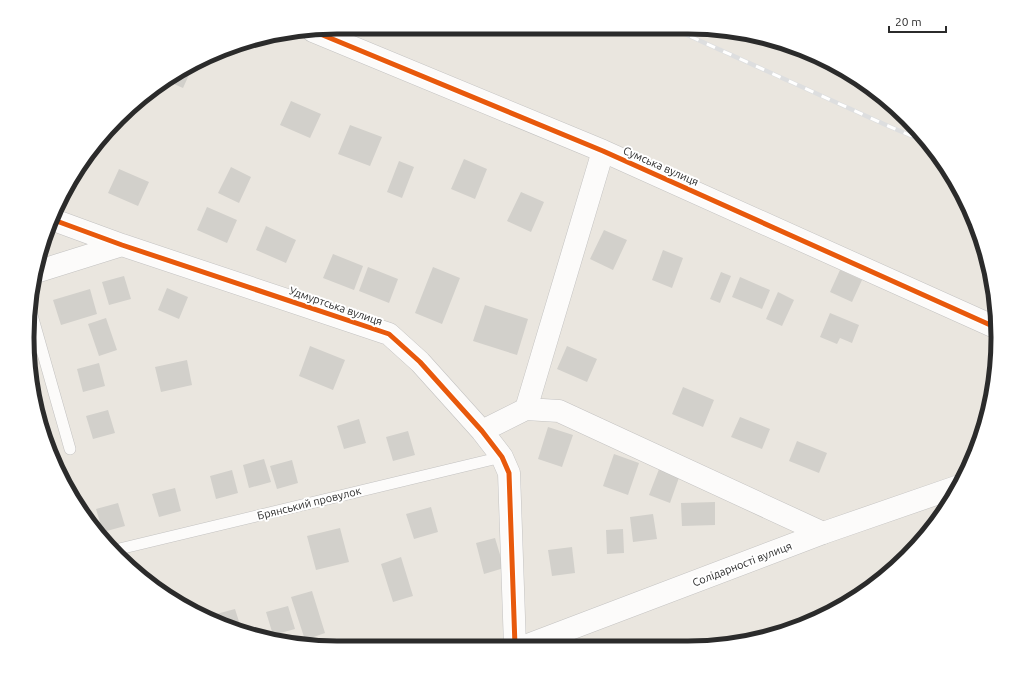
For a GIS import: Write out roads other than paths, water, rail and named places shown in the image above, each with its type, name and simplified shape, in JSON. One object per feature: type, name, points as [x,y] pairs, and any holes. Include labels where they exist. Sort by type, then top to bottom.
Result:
[{"type":"street","name":"Сумська вулиця","points":[[322,35],[603,151],[990,325]]},
{"type":"street","points":[[526,409],[603,151]]},
{"type":"street","name":"Удмуртська вулиця","points":[[57,221],[122,245],[389,334],[420,362],[482,431],[502,457],[509,473],[515,641]]},
{"type":"street","points":[[42,270],[122,245]]},
{"type":"street","points":[[482,431],[526,409],[559,411],[823,533]]},
{"type":"street","name":"Солідарності вулиця","points":[[538,641],[823,533],[950,490]]},
{"type":"lane","points":[[35,324],[70,449]]},
{"type":"lane","name":"Брянський провулок","points":[[120,549],[502,457]]},
{"type":"railway","points":[[685,34],[917,138]]}]
